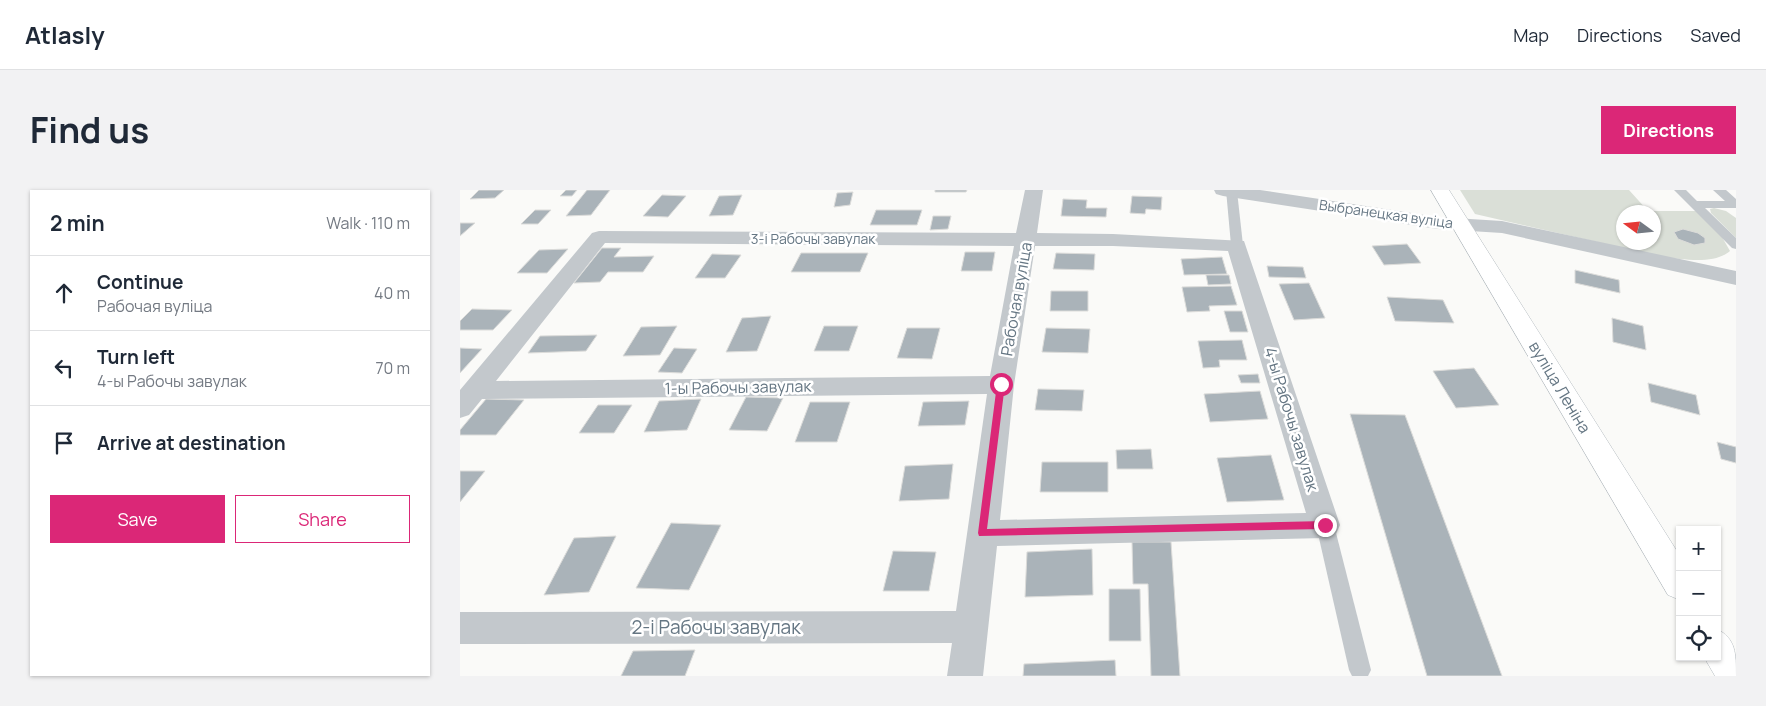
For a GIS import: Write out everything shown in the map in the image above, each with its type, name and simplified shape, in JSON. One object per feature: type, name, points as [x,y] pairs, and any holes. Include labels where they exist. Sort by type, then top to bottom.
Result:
[{"type":"main road","name":"вуліца Леніна","points":[[1440,190],[1676,577]]},
{"type":"main road","points":[[1721,653],[1735,676]]},
{"type":"street","name":"Рабочая вуліца","points":[[965,676],[1001,384],[1034,190]]},
{"type":"street","name":"Выбранецкая вуліца","points":[[1238,191],[1438,223],[1502,227],[1736,278]]},
{"type":"street","name":"3-і Рабочы завулак","points":[[468,399],[599,237],[1026,240]]},
{"type":"street","points":[[1026,240],[1113,240],[1237,245]]},
{"type":"street","name":"4-ы Рабочы завулак","points":[[1237,245],[1325,525]]},
{"type":"street","name":"1-ы Рабочы завулак","points":[[468,399],[1001,384]]},
{"type":"street","points":[[982,533],[1325,525]]},
{"type":"street","name":"2-і Рабочы завулак","points":[[460,628],[972,627]]},
{"type":"lane","points":[[1680,190],[1736,246]]},
{"type":"lane","points":[[1719,190],[1736,205]]},
{"type":"lane","points":[[1237,245],[1238,191]]},
{"type":"lane","points":[[1695,204],[1736,205]]},
{"type":"lane","points":[[1325,525],[1360,670]]},
{"type":"shaded area","points":[[1460,190],[1629,190],[1643,205],[1616,205],[1616,246],[1475,214]]},
{"type":"shaded area","points":[[1710,209],[1726,211],[1736,218],[1736,238],[1711,213]]},
{"type":"shaded area","points":[[1661,211],[1696,211],[1722,237],[1730,251],[1707,260],[1663,257],[1632,250],[1661,250]]},
{"type":"building","points":[[479,190],[504,190],[495,198],[470,199]]},
{"type":"building","points":[[566,190],[577,190],[572,196],[560,196]]},
{"type":"building","points":[[587,190],[610,190],[591,215],[566,216]]},
{"type":"building","points":[[935,190],[967,190],[966,192],[935,192]]},
{"type":"building","points":[[853,192],[850,205],[834,207],[837,193]]},
{"type":"building","points":[[662,195],[686,196],[668,217],[643,216]]},
{"type":"building","points":[[742,195],[733,215],[709,216],[719,196]]},
{"type":"building","points":[[1132,196],[1162,197],[1161,210],[1146,209],[1145,214],[1130,213]]},
{"type":"building","points":[[1063,199],[1087,200],[1086,208],[1107,208],[1106,217],[1061,216]]},
{"type":"building","points":[[535,210],[551,210],[538,224],[521,224]]},
{"type":"building","points":[[876,210],[922,210],[917,225],[870,225]]},
{"type":"building","points":[[933,216],[951,216],[948,229],[930,230]]},
{"type":"building","points":[[460,223],[475,223],[460,236]]},
{"type":"building","points":[[1683,229],[1698,233],[1705,238],[1705,243],[1694,245],[1678,239],[1674,232]]},
{"type":"building","points":[[1407,244],[1421,263],[1384,265],[1372,246]]},
{"type":"building","points":[[602,248],[621,248],[614,257],[654,256],[643,272],[608,272],[600,282],[574,283]]},
{"type":"building","points":[[568,249],[547,273],[517,273],[539,250]]},
{"type":"building","points":[[965,252],[995,252],[992,271],[961,271]]},
{"type":"building","points":[[801,253],[868,253],[860,272],[791,272]]},
{"type":"building","points":[[1056,253],[1095,254],[1094,270],[1053,269]]},
{"type":"building","points":[[712,254],[741,255],[725,278],[695,278]]},
{"type":"building","points":[[1222,257],[1227,274],[1184,275],[1181,259]]},
{"type":"building","points":[[1267,266],[1303,267],[1306,278],[1269,277]]},
{"type":"building","points":[[1575,270],[1619,280],[1620,293],[1575,283]]},
{"type":"building","points":[[1206,275],[1229,275],[1231,284],[1208,285]]},
{"type":"building","points":[[1309,283],[1325,318],[1294,320],[1279,284]]},
{"type":"building","points":[[1231,286],[1237,305],[1209,306],[1210,311],[1187,312],[1182,287]]},
{"type":"building","points":[[1051,291],[1088,291],[1088,311],[1050,311]]},
{"type":"building","points":[[1387,297],[1443,300],[1454,323],[1395,321]]},
{"type":"building","points":[[472,309],[512,310],[493,330],[460,330],[460,321]]},
{"type":"building","points":[[1224,311],[1242,311],[1248,332],[1230,332]]},
{"type":"building","points":[[771,316],[757,351],[726,352],[742,318]]},
{"type":"building","points":[[1612,318],[1643,326],[1646,350],[1613,342]]},
{"type":"building","points":[[677,326],[660,355],[623,356],[641,327]]},
{"type":"building","points":[[824,326],[858,326],[849,351],[814,351]]},
{"type":"building","points":[[907,328],[940,328],[932,359],[897,358]]},
{"type":"building","points":[[1046,328],[1090,329],[1088,353],[1042,352]]},
{"type":"building","points":[[597,335],[586,351],[528,353],[540,336]]},
{"type":"building","points":[[1242,340],[1247,360],[1219,360],[1220,367],[1203,368],[1198,341]]},
{"type":"building","points":[[460,348],[482,349],[460,373]]},
{"type":"building","points":[[674,348],[697,349],[682,373],[658,372]]},
{"type":"building","points":[[1474,368],[1499,405],[1456,408],[1433,371]]},
{"type":"building","points":[[1258,374],[1260,383],[1241,383],[1238,375]]},
{"type":"building","points":[[1648,383],[1696,395],[1700,415],[1651,402]]},
{"type":"building","points":[[1038,389],[1084,390],[1082,411],[1035,410]]},
{"type":"building","points":[[1260,391],[1268,419],[1210,422],[1204,394]]},
{"type":"building","points":[[746,397],[783,398],[767,431],[729,430]]},
{"type":"building","points":[[486,399],[524,400],[496,435],[460,435],[460,430]]},
{"type":"building","points":[[701,399],[687,430],[644,432],[659,401]]},
{"type":"building","points":[[969,401],[965,425],[918,426],[923,402]]},
{"type":"building","points":[[810,402],[850,402],[837,442],[795,442]]},
{"type":"building","points":[[598,405],[632,405],[614,433],[579,433]]},
{"type":"building","points":[[1350,414],[1405,415],[1502,676],[1427,676]]},
{"type":"building","points":[[1717,442],[1736,447],[1736,463],[1721,459]]},
{"type":"building","points":[[1151,449],[1153,469],[1117,469],[1116,450]]},
{"type":"building","points":[[1271,455],[1284,500],[1227,502],[1217,458]]},
{"type":"building","points":[[1042,462],[1108,462],[1108,492],[1040,492]]},
{"type":"building","points":[[953,464],[949,499],[899,501],[905,466]]},
{"type":"building","points":[[460,471],[485,471],[460,502]]},
{"type":"building","points":[[671,523],[721,525],[689,590],[636,588]]},
{"type":"building","points":[[616,536],[589,592],[544,595],[574,538]]},
{"type":"building","points":[[1132,542],[1171,542],[1180,676],[1151,676],[1148,584],[1133,584]]},
{"type":"building","points":[[1092,549],[1093,595],[1025,597],[1027,552]]},
{"type":"building","points":[[893,551],[936,552],[929,591],[883,591]]},
{"type":"building","points":[[1109,589],[1140,589],[1141,641],[1109,641]]},
{"type":"building","points":[[695,650],[685,676],[621,676],[633,651]]},
{"type":"building","points":[[1115,660],[1116,676],[1023,676],[1024,664]]},
{"type":"route","points":[[1001,384],[982,533],[1325,525]]}]
